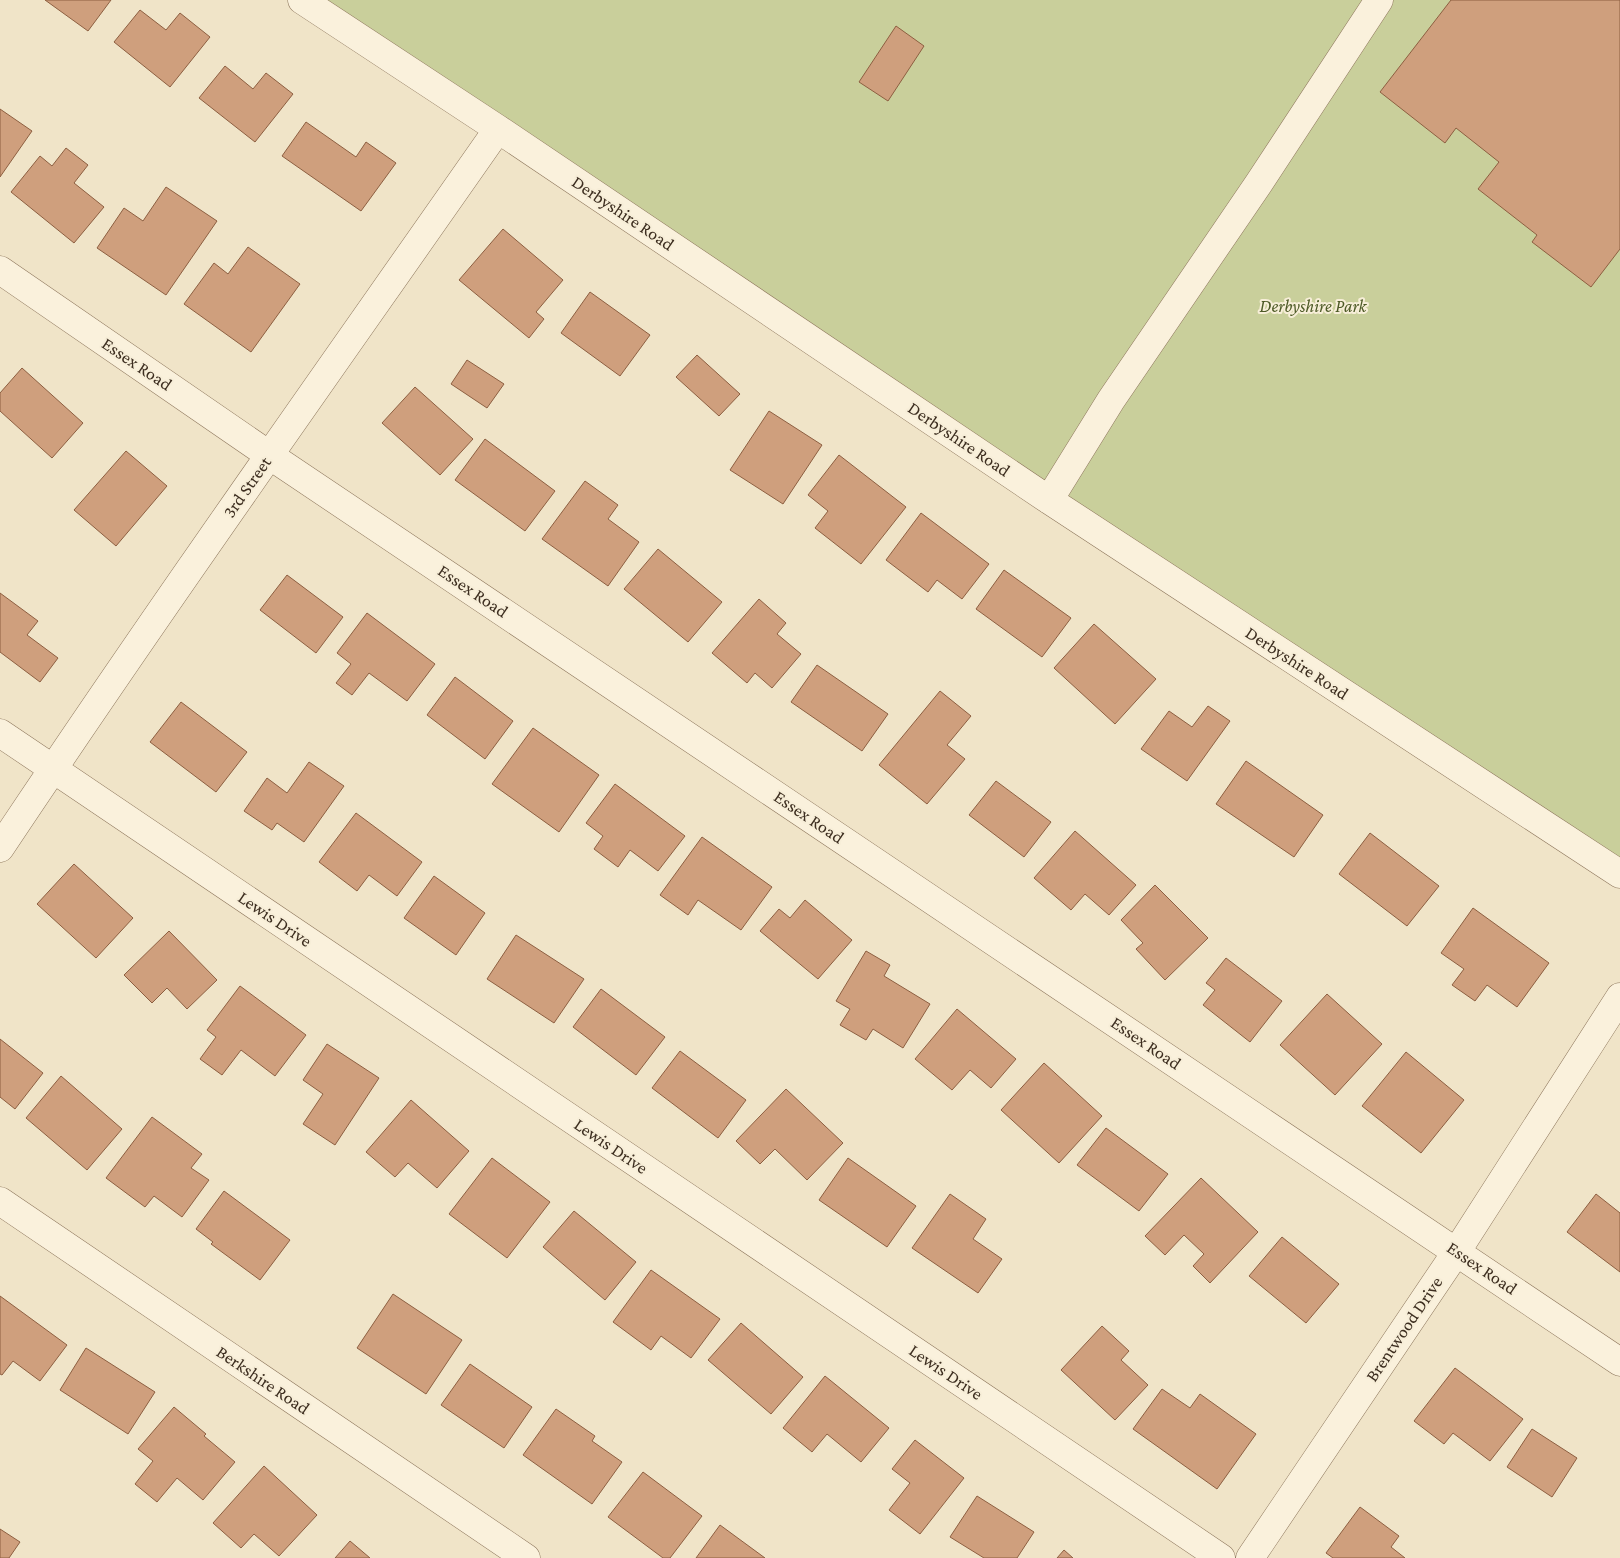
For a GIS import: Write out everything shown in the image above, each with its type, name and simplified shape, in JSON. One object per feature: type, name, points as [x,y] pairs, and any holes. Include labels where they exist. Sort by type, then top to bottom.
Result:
[{"type":"street","name":"Derbyshire Road","points":[[302,0],[498,129],[1049,500],[1620,874]]},
{"type":"street","points":[[1049,500],[1111,400],[1259,183],[1379,0]]},
{"type":"street","name":"3rd Street","points":[[0,848],[270,455],[498,129]]},
{"type":"street","name":"Essex Road","points":[[0,270],[270,455],[1620,1362]]},
{"type":"street","name":"Lewis Drive","points":[[0,733],[1221,1558]]},
{"type":"street","name":"Brentwood Drive","points":[[1250,1558],[1457,1251],[1620,997]]},
{"type":"street","name":"Berkshire Road","points":[[0,1201],[526,1558]]},
{"type":"green space","name":"Derbyshire Park","points":[[302,0],[1620,0],[1620,874]]},
{"type":"building","points":[[45,0],[111,0],[88,31]]},
{"type":"building","points":[[1451,0],[1620,0],[1620,249],[1591,287],[1532,242],[1537,235],[1478,189],[1499,162],[1456,128],[1445,143],[1380,92]]},
{"type":"building","points":[[140,10],[166,30],[180,13],[210,37],[170,87],[114,42]]},
{"type":"building","points":[[896,26],[924,46],[888,101],[859,82]]},
{"type":"building","points":[[225,66],[253,89],[266,73],[293,94],[255,142],[199,98]]},
{"type":"building","points":[[0,109],[32,131],[0,177]]},
{"type":"building","points":[[306,122],[356,157],[366,142],[396,163],[361,211],[282,156]]},
{"type":"building","points":[[66,148],[88,165],[74,183],[104,207],[74,243],[11,192],[40,156],[52,166]]},
{"type":"building","points":[[166,187],[217,221],[166,295],[97,248],[124,208],[143,221]]},
{"type":"building","points":[[503,229],[563,280],[536,312],[544,319],[529,338],[459,280]]},
{"type":"building","points":[[248,247],[300,284],[251,352],[184,304],[214,263],[228,274]]},
{"type":"building","points":[[590,292],[650,335],[620,376],[561,333]]},
{"type":"building","points":[[697,355],[740,394],[719,416],[676,377]]},
{"type":"building","points":[[467,360],[504,384],[487,408],[451,384]]},
{"type":"building","points":[[22,368],[83,423],[52,458],[0,411],[0,393]]},
{"type":"building","points":[[415,387],[473,439],[440,475],[382,423]]},
{"type":"building","points":[[769,411],[822,445],[783,504],[730,470]]},
{"type":"building","points":[[485,439],[555,491],[525,531],[455,480]]},
{"type":"building","points":[[126,451],[167,486],[116,546],[74,510]]},
{"type":"building","points":[[839,455],[906,507],[861,564],[815,528],[828,511],[808,495]]},
{"type":"building","points":[[585,481],[618,505],[608,519],[639,542],[608,586],[542,539]]},
{"type":"building","points":[[921,513],[989,564],[962,599],[937,580],[928,592],[886,560]]},
{"type":"building","points":[[658,549],[722,602],[688,642],[624,589]]},
{"type":"building","points":[[1004,570],[1071,618],[1042,657],[976,609]]},
{"type":"building","points":[[287,575],[343,617],[316,653],[260,610]]},
{"type":"building","points":[[0,593],[38,621],[27,635],[58,658],[40,682],[0,652]]},
{"type":"building","points":[[759,599],[786,623],[777,634],[801,654],[772,688],[755,673],[747,683],[712,653]]},
{"type":"building","points":[[367,613],[435,664],[407,701],[369,673],[352,695],[336,683],[351,664],[337,653]]},
{"type":"building","points":[[1094,624],[1156,679],[1115,724],[1054,668]]},
{"type":"building","points":[[817,665],[888,714],[862,751],[791,702]]},
{"type":"building","points":[[455,677],[513,721],[485,759],[427,715]]},
{"type":"building","points":[[940,691],[971,716],[947,745],[965,759],[927,804],[879,765]]},
{"type":"building","points":[[181,702],[247,752],[216,792],[150,742]]},
{"type":"building","points":[[1208,706],[1230,721],[1187,781],[1141,749],[1169,711],[1192,727]]},
{"type":"building","points":[[533,728],[599,775],[559,832],[492,784]]},
{"type":"building","points":[[1246,761],[1323,815],[1294,857],[1216,804]]},
{"type":"building","points":[[309,762],[344,786],[304,842],[277,823],[272,830],[244,811],[267,778],[287,793]]},
{"type":"building","points":[[996,781],[1051,822],[1024,857],[969,815]]},
{"type":"building","points":[[615,784],[685,836],[658,871],[630,850],[618,867],[594,849],[603,836],[586,823]]},
{"type":"building","points":[[356,813],[422,862],[397,896],[369,875],[357,891],[319,862]]},
{"type":"building","points":[[1075,831],[1136,885],[1109,915],[1085,894],[1071,910],[1034,878]]},
{"type":"building","points":[[1370,833],[1439,886],[1407,926],[1339,874]]},
{"type":"building","points":[[702,837],[772,887],[741,930],[698,900],[688,915],[660,895]]},
{"type":"building","points":[[74,864],[133,918],[96,958],[37,904]]},
{"type":"building","points":[[434,876],[485,913],[456,955],[404,918]]},
{"type":"building","points":[[1155,885],[1208,938],[1165,980],[1136,949],[1143,943],[1121,920]]},
{"type":"building","points":[[805,900],[852,940],[818,979],[760,931],[779,909],[790,918]]},
{"type":"building","points":[[1473,908],[1549,963],[1517,1007],[1487,985],[1475,1001],[1452,985],[1464,969],[1441,953]]},
{"type":"building","points":[[169,931],[217,980],[187,1009],[167,988],[152,1003],[124,975]]},
{"type":"building","points":[[516,935],[584,979],[554,1023],[487,979]]},
{"type":"building","points":[[866,951],[890,965],[884,976],[930,1004],[903,1048],[873,1029],[866,1040],[840,1025],[850,1009],[836,1001]]},
{"type":"building","points":[[1226,958],[1282,1001],[1250,1042],[1203,1005],[1215,990],[1206,983]]},
{"type":"building","points":[[240,986],[306,1035],[275,1076],[241,1050],[222,1075],[200,1059],[216,1037],[207,1030]]},
{"type":"building","points":[[601,989],[665,1037],[636,1075],[573,1027]]},
{"type":"building","points":[[1327,994],[1382,1044],[1335,1095],[1280,1045]]},
{"type":"building","points":[[957,1009],[1016,1059],[991,1088],[970,1070],[952,1090],[915,1059]]},
{"type":"building","points":[[0,1039],[43,1073],[15,1109],[0,1097]]},
{"type":"building","points":[[327,1044],[379,1078],[335,1145],[303,1124],[323,1094],[303,1080]]},
{"type":"building","points":[[680,1051],[746,1100],[718,1138],[652,1088]]},
{"type":"building","points":[[1406,1052],[1464,1100],[1421,1153],[1362,1106]]},
{"type":"building","points":[[1044,1063],[1102,1116],[1059,1163],[1001,1110]]},
{"type":"building","points":[[61,1076],[122,1129],[87,1170],[26,1118]]},
{"type":"building","points":[[786,1089],[843,1143],[807,1180],[775,1149],[760,1164],[736,1141]]},
{"type":"building","points":[[411,1100],[469,1151],[437,1188],[408,1163],[395,1177],[366,1152]]},
{"type":"building","points":[[152,1117],[202,1154],[191,1168],[209,1180],[182,1217],[154,1196],[145,1207],[106,1178]]},
{"type":"building","points":[[1106,1128],[1168,1174],[1139,1211],[1077,1165]]},
{"type":"building","points":[[492,1158],[550,1202],[507,1258],[449,1214]]},
{"type":"building","points":[[848,1158],[916,1206],[887,1247],[819,1200]]},
{"type":"building","points":[[1201,1178],[1258,1232],[1210,1283],[1193,1266],[1204,1254],[1184,1235],[1165,1255],[1145,1236]]},
{"type":"building","points":[[224,1191],[290,1240],[260,1280],[211,1244],[213,1242],[196,1229]]},
{"type":"building","points":[[950,1194],[986,1219],[973,1239],[1002,1259],[978,1293],[912,1248]]},
{"type":"building","points":[[1596,1194],[1620,1213],[1620,1272],[1567,1232]]},
{"type":"building","points":[[574,1211],[636,1262],[605,1300],[543,1247]]},
{"type":"building","points":[[1282,1237],[1339,1284],[1306,1323],[1249,1276]]},
{"type":"building","points":[[651,1270],[720,1319],[691,1358],[661,1336],[651,1350],[613,1322]]},
{"type":"building","points":[[393,1294],[462,1340],[426,1394],[357,1348]]},
{"type":"building","points":[[0,1296],[67,1345],[40,1381],[13,1361],[2,1375],[0,1374]]},
{"type":"building","points":[[741,1323],[803,1377],[771,1414],[708,1360]]},
{"type":"building","points":[[1102,1326],[1129,1351],[1121,1360],[1148,1385],[1115,1420],[1061,1370]]},
{"type":"building","points":[[86,1348],[155,1392],[128,1434],[60,1390]]},
{"type":"building","points":[[470,1364],[532,1407],[504,1448],[441,1405]]},
{"type":"building","points":[[1455,1368],[1523,1419],[1490,1461],[1453,1433],[1444,1444],[1414,1421]]},
{"type":"building","points":[[825,1376],[889,1428],[861,1462],[827,1434],[812,1452],[783,1428]]},
{"type":"building","points":[[1162,1389],[1190,1408],[1200,1394],[1256,1434],[1217,1489],[1133,1429]]},
{"type":"building","points":[[174,1407],[235,1462],[203,1500],[177,1478],[157,1502],[135,1484],[153,1461],[138,1449]]},
{"type":"building","points":[[556,1409],[595,1436],[592,1441],[622,1462],[592,1504],[523,1455]]},
{"type":"building","points":[[1532,1429],[1577,1458],[1552,1497],[1507,1467]]},
{"type":"building","points":[[915,1440],[964,1478],[920,1534],[889,1510],[910,1483],[892,1469]]},
{"type":"building","points":[[264,1466],[317,1515],[279,1556],[254,1534],[241,1548],[213,1523]]},
{"type":"building","points":[[643,1472],[702,1516],[670,1558],[663,1558],[608,1517]]},
{"type":"building","points":[[977,1496],[1034,1532],[1017,1558],[984,1558],[950,1537]]},
{"type":"building","points":[[1360,1507],[1399,1536],[1391,1547],[1405,1558],[1333,1558],[1326,1553]]},
{"type":"building","points":[[720,1525],[765,1558],[696,1558]]},
{"type":"building","points":[[0,1529],[20,1542],[9,1558],[0,1558]]},
{"type":"building","points":[[350,1541],[370,1558],[335,1558]]},
{"type":"building","points":[[1064,1550],[1073,1558],[1057,1558]]}]
